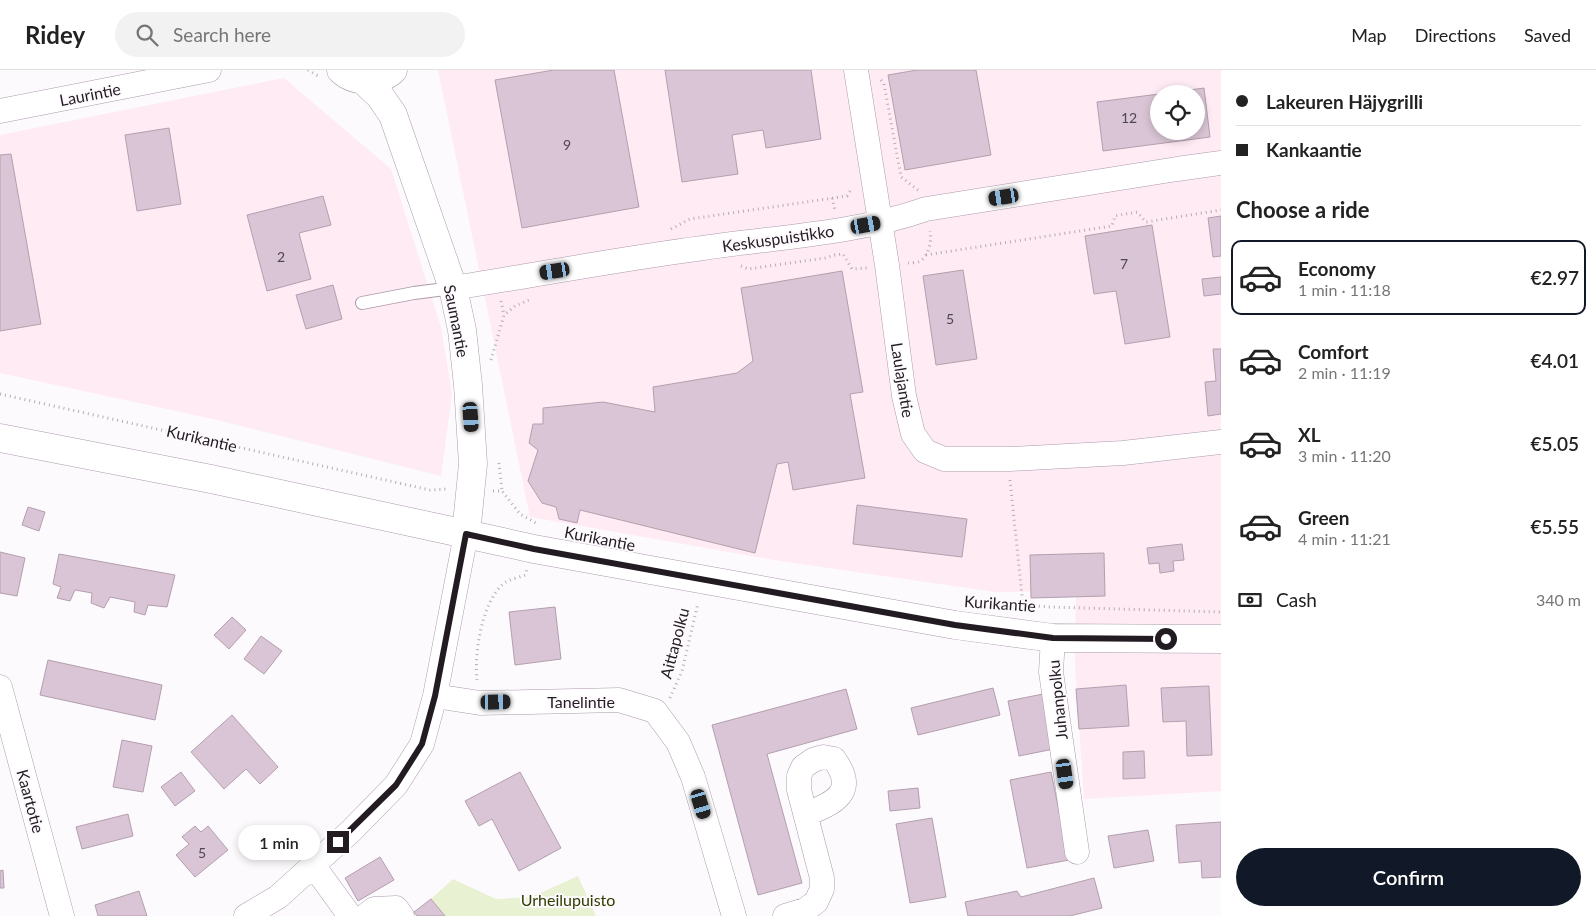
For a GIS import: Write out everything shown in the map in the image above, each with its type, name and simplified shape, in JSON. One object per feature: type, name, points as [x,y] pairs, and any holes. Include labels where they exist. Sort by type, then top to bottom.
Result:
[{"type":"street","name":"Laurintie","points":[[0,111],[209,70]]},
{"type":"street","points":[[352,75],[376,79],[393,70]]},
{"type":"street","name":"Saumantie","points":[[393,115],[392,89],[398,70]]},
{"type":"street","name":"Laulajantie","points":[[856,70],[887,265],[904,396],[913,434],[924,451],[944,460],[1010,459],[1122,453],[1221,442]]},
{"type":"street","name":"Saumantie","points":[[352,75],[380,96],[393,115],[453,288],[462,330],[473,464],[466,534]]},
{"type":"street","name":"Keskuspuistikko","points":[[453,288],[701,248],[880,222],[902,218],[926,209],[1168,170],[1221,164]]},
{"type":"street","name":"Kurikantie","points":[[0,438],[211,479],[466,534],[536,537],[955,625],[1053,638],[1221,639]]},
{"type":"street","points":[[246,916],[278,896],[351,831],[396,785],[422,744],[435,696],[466,534]]},
{"type":"street","name":"Juhanpolku","points":[[1053,638],[1051,672],[1077,852]]},
{"type":"street","name":"Kaartotie","points":[[0,687],[62,916]]},
{"type":"street","name":"Tanelintie","points":[[435,696],[480,703],[619,700],[655,711]]},
{"type":"street","points":[[655,711],[678,742],[693,777],[734,916]]},
{"type":"street","points":[[784,916],[806,910],[816,902],[822,889],[822,878],[806,814]]},
{"type":"street","points":[[313,865],[350,916]]},
{"type":"street","points":[[364,916],[374,909],[396,908],[402,916]]},
{"type":"lane","points":[[362,303],[414,292],[453,288]]},
{"type":"path","points":[[665,232],[690,219],[832,198]]},
{"type":"path","points":[[926,255],[1112,226],[1116,216],[1136,212],[1146,222],[1221,210]]},
{"type":"path","points":[[740,266],[748,269],[843,254],[852,269]]},
{"type":"path","points":[[490,364],[504,315],[515,306],[533,298]]},
{"type":"path","name":"Kurikantie","points":[[0,394],[430,490],[471,489],[502,491]]},
{"type":"path","points":[[1010,459],[1010,486],[1023,605]]},
{"type":"path","points":[[480,703],[476,670],[482,620],[493,595],[505,582],[525,575],[536,537],[502,491],[498,462]]},
{"type":"path","name":"Kurikantie","points":[[966,600],[1023,605],[1221,612]]},
{"type":"path","name":"Aittapolku","points":[[655,711],[671,697],[678,680],[698,603]]},
{"type":"shaded area","points":[[438,70],[1221,70],[1221,791],[1084,799],[1075,666],[1076,591],[995,592],[780,561],[530,517]]},
{"type":"shaded area","points":[[284,78],[391,169],[441,327],[452,394],[441,476],[213,419],[0,373],[0,135]]},
{"type":"green space","name":"Urheilupuisto","points":[[578,876],[596,916],[445,916],[431,899],[453,879],[496,899],[531,897]]},
{"type":"building","points":[[554,70],[614,70],[639,207],[522,228],[495,80]]},
{"type":"building","points":[[665,70],[811,70],[821,139],[766,148],[763,130],[732,135],[738,174],[682,182]]},
{"type":"building","points":[[917,70],[976,70],[991,155],[905,170],[888,75]]},
{"type":"building","points":[[1150,95],[1150,140],[1187,140],[1103,151],[1097,102]]},
{"type":"building","points":[[1205,96],[1210,137],[1205,138]]},
{"type":"building","points":[[169,128],[181,204],[137,211],[125,135]]},
{"type":"building","points":[[11,154],[41,324],[0,331],[0,155]]},
{"type":"building","points":[[323,196],[331,225],[299,233],[311,279],[267,291],[247,215]]},
{"type":"building","points":[[1221,216],[1221,256],[1213,257],[1208,218]]},
{"type":"building","points":[[1152,225],[1170,337],[1125,344],[1116,291],[1094,294],[1085,236]]},
{"type":"building","points":[[963,270],[977,359],[936,365],[923,276]]},
{"type":"building","points":[[842,271],[863,392],[850,394],[865,478],[793,490],[788,462],[777,464],[755,553],[580,510],[577,523],[559,519],[556,507],[542,503],[528,481],[538,450],[529,443],[533,424],[543,424],[543,408],[603,402],[655,412],[653,387],[737,373],[753,361],[741,288]]},
{"type":"building","points":[[1221,277],[1221,294],[1204,296],[1202,279]]},
{"type":"building","points":[[333,285],[342,319],[306,329],[296,295]]},
{"type":"building","points":[[1213,349],[1221,349],[1221,414],[1208,416],[1205,382],[1216,381]]},
{"type":"building","points":[[857,505],[967,519],[962,557],[853,544]]},
{"type":"building","points":[[28,507],[45,512],[39,531],[22,525]]},
{"type":"building","points":[[1182,544],[1184,560],[1173,561],[1174,571],[1160,573],[1159,563],[1149,564],[1147,548]]},
{"type":"building","points":[[0,552],[25,558],[17,596],[0,593]]},
{"type":"building","points":[[1104,553],[1105,596],[1031,598],[1030,555]]},
{"type":"building","points":[[59,554],[175,575],[167,607],[148,605],[145,615],[134,612],[135,602],[110,597],[104,608],[91,603],[92,593],[75,590],[70,601],[57,598],[61,587],[53,584]]},
{"type":"building","points":[[555,607],[561,659],[515,665],[509,612]]},
{"type":"building","points":[[232,617],[246,630],[229,649],[214,635]]},
{"type":"building","points":[[261,636],[282,651],[264,674],[244,659]]},
{"type":"building","points":[[48,660],[162,685],[155,720],[40,695]]},
{"type":"building","points":[[1126,685],[1129,726],[1079,729],[1076,689]]},
{"type":"building","points":[[1209,686],[1212,755],[1187,756],[1186,721],[1163,722],[1161,688]]},
{"type":"building","points":[[993,688],[1000,715],[918,735],[911,708]]},
{"type":"building","points":[[846,689],[857,729],[767,754],[802,883],[758,895],[712,725]]},
{"type":"building","points":[[1043,694],[1054,749],[1019,756],[1008,701]]},
{"type":"building","points":[[232,715],[278,767],[260,784],[246,769],[224,789],[191,752]]},
{"type":"building","points":[[122,740],[152,746],[143,792],[113,787]]},
{"type":"building","points":[[1144,751],[1145,778],[1123,779],[1123,752]]},
{"type":"building","points":[[181,772],[195,791],[175,806],[161,787]]},
{"type":"building","points":[[520,772],[561,848],[519,871],[492,819],[479,826],[465,801]]},
{"type":"building","points":[[1051,772],[1069,860],[1027,868],[1010,780]]},
{"type":"building","points":[[918,788],[920,808],[890,811],[888,791]]},
{"type":"building","points":[[128,814],[133,836],[82,849],[76,827]]},
{"type":"building","points":[[932,818],[946,897],[910,903],[896,824]]},
{"type":"building","points":[[1221,822],[1221,877],[1202,878],[1201,861],[1179,863],[1176,825]]},
{"type":"building","points":[[195,826],[201,832],[208,826],[228,850],[195,877],[176,855],[189,844],[182,837]]},
{"type":"building","points":[[1148,830],[1154,861],[1114,868],[1108,836]]},
{"type":"building","points":[[380,857],[394,880],[358,901],[345,878]]},
{"type":"building","points":[[3,870],[4,888],[0,888],[0,871]]},
{"type":"building","points":[[1094,878],[1102,908],[1070,916],[968,916],[965,902],[1017,891],[1021,897]]},
{"type":"building","points":[[139,891],[147,916],[98,916],[95,905]]},
{"type":"building","points":[[431,899],[445,916],[417,916],[414,912]]},
{"type":"route","points":[[338,842],[396,785],[422,744],[435,696],[466,534],[534,549],[955,625],[1053,638],[1166,639]]}]
